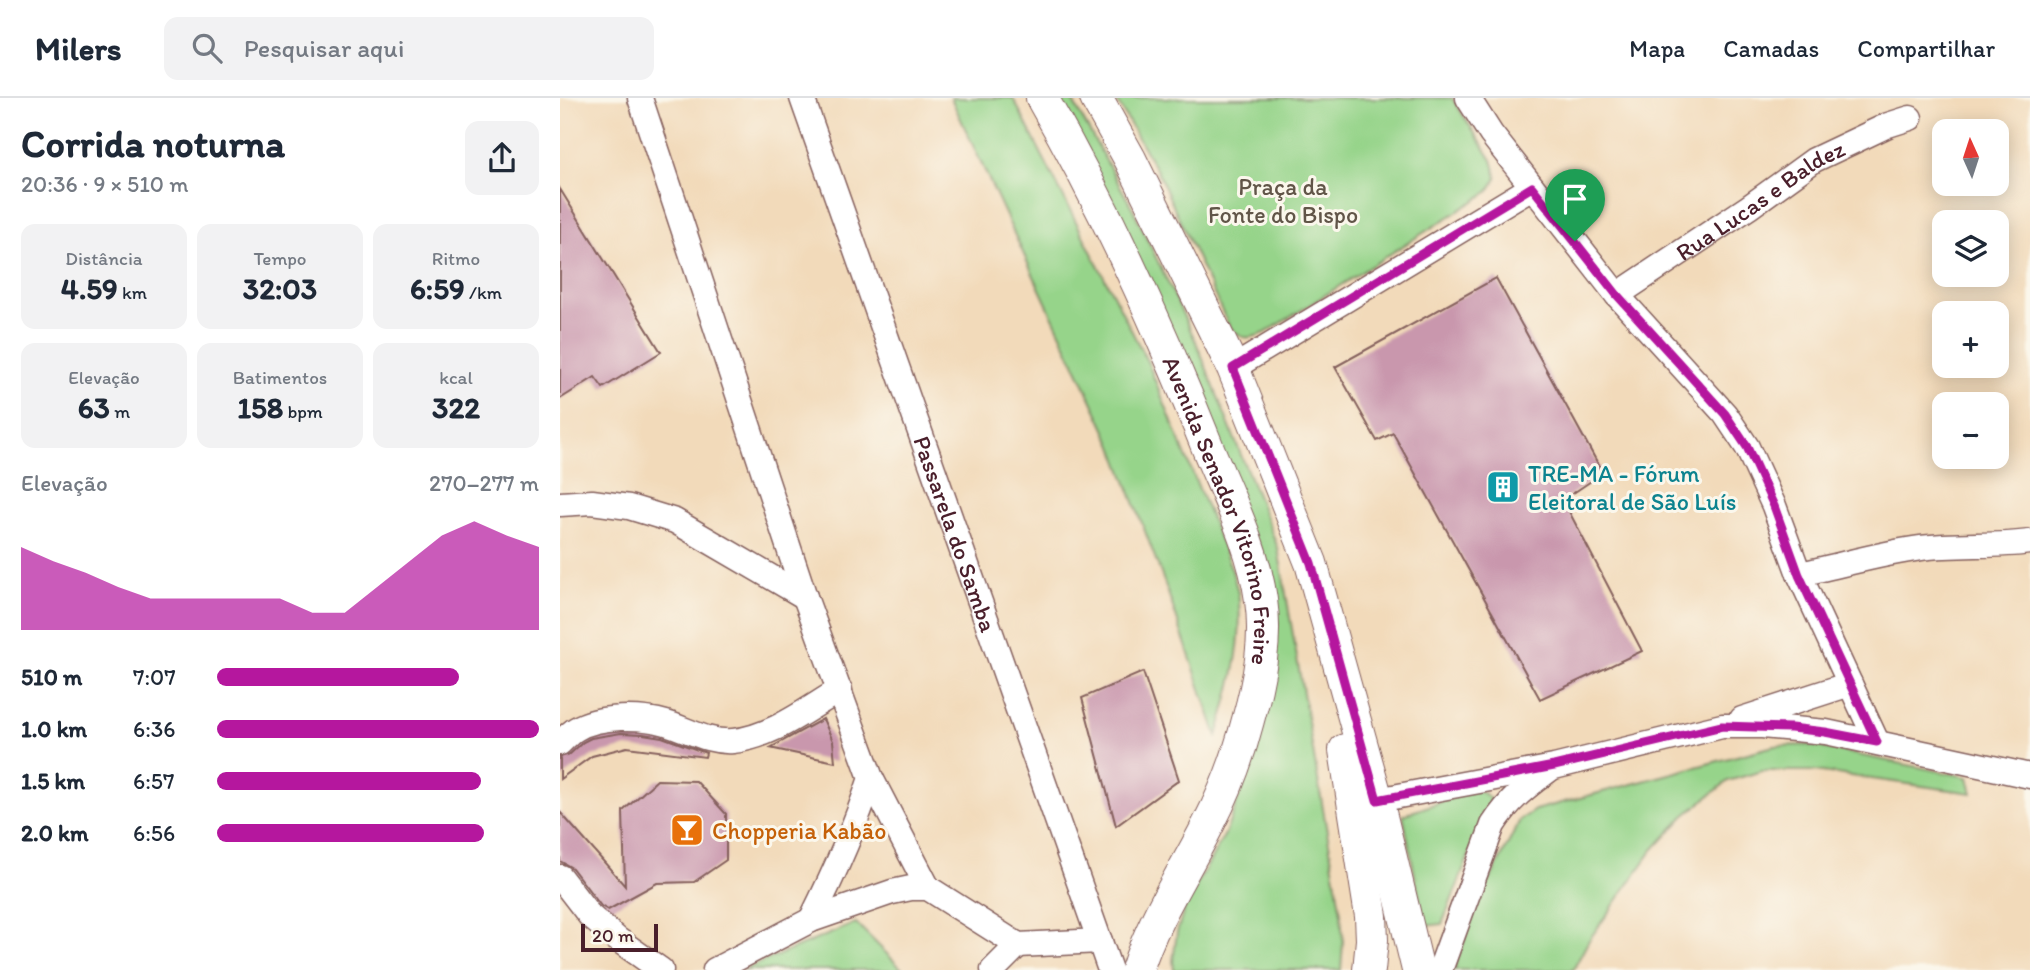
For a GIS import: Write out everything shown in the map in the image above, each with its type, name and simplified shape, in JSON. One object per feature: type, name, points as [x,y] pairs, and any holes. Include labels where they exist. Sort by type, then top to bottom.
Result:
[{"type":"main road","name":"Avenida Senador Vitorino Freire","points":[[1042,98],[1136,277],[1174,363],[1249,549],[1261,600],[1264,629],[1261,658],[1249,719],[1237,755],[1210,822],[1168,899],[1137,970]]},
{"type":"main road","name":"Avenida Senador Vitorino Freire","points":[[1096,98],[1130,159],[1233,368],[1311,563],[1377,800],[1418,970]]},
{"type":"main road","points":[[1324,614],[1371,916],[1369,970]]},
{"type":"main road","points":[[1152,970],[1156,933],[1168,899]]},
{"type":"street","points":[[640,98],[806,597],[871,778],[928,888],[1018,945],[1100,941]]},
{"type":"street","name":"Passarela do Samba","points":[[802,98],[1110,970]]},
{"type":"street","points":[[1468,98],[1491,134],[1617,295],[1725,414],[1747,447],[1774,506],[1799,575],[1877,742]]},
{"type":"street","name":"Rua Lucas e Baldez","points":[[1617,295],[1814,160],[1888,125],[1910,118]]},
{"type":"street","points":[[1233,368],[1532,187]]},
{"type":"street","points":[[560,504],[593,502],[629,507],[674,521],[806,597]]},
{"type":"street","points":[[1799,575],[1920,548],[2030,542]]},
{"type":"street","points":[[1377,800],[1554,766],[1722,726],[1850,684]]},
{"type":"street","points":[[560,743],[577,729],[592,722],[632,718],[666,723],[715,741],[743,739],[786,722],[840,690]]},
{"type":"street","points":[[1722,726],[1825,732],[2030,776]]},
{"type":"street","points":[[1440,970],[1493,825],[1506,805],[1554,766]]},
{"type":"street","points":[[811,920],[860,813],[871,778]]},
{"type":"street","points":[[560,877],[590,916],[661,970]]},
{"type":"street","points":[[715,970],[811,920],[891,892],[928,888]]},
{"type":"street","points":[[993,970],[1018,945]]},
{"type":"green space","points":[[951,98],[1013,98],[1148,363],[1232,570],[1238,594],[1240,619],[1237,653],[1217,736],[1165,584],[1112,444]]},
{"type":"green space","points":[[1055,98],[1071,98],[1134,211],[1196,342],[1278,548],[1341,913],[1341,970],[1174,970],[1177,932],[1186,904],[1225,834],[1240,794],[1278,622]]},
{"type":"green space","name":"Praça da Fonte do Bispo","points":[[1115,98],[1452,98],[1492,160],[1497,178],[1488,192],[1265,333],[1244,337],[1228,324],[1158,173]]},
{"type":"green space","points":[[1808,745],[1968,777],[1972,793],[1815,771],[1762,771],[1728,781],[1684,816],[1652,851],[1589,940],[1573,970],[1454,970],[1474,912],[1520,820],[1535,810],[1774,746]]},
{"type":"green space","points":[[1475,790],[1491,800],[1442,924],[1425,926],[1403,815]]},
{"type":"green space","points":[[856,923],[903,970],[744,970],[745,969]]},
{"type":"building","points":[[560,189],[661,352],[603,388],[595,377],[560,399]]},
{"type":"building","name":"TRE-MA - Fórum Eleitoral de São Luís","points":[[1496,278],[1603,473],[1563,500],[1642,651],[1540,699],[1393,433],[1377,441],[1335,367]]},
{"type":"building","points":[[1143,672],[1179,780],[1116,826],[1082,698]]},
{"type":"building","points":[[823,719],[833,741],[835,762],[770,748]]},
{"type":"building","points":[[621,733],[662,737],[706,753],[705,757],[627,747],[592,756],[560,779],[560,757],[570,754],[591,738]]},
{"type":"building","points":[[657,780],[696,781],[726,814],[726,860],[694,882],[657,883],[608,910],[601,906],[572,868],[560,861],[560,812],[625,886],[623,811]]},
{"type":"place","name":"TRE-MA - Fórum Eleitoral de São Luís","points":[[1503,487]]},
{"type":"place","name":"Chopperia Kabão","points":[[687,830]]},
{"type":"route","points":[[1532,187],[1575,241],[1617,295],[1725,414],[1747,447],[1774,506],[1799,575],[1877,742],[1791,728],[1722,726],[1554,766],[1377,800],[1311,563],[1233,368],[1532,187]]}]
